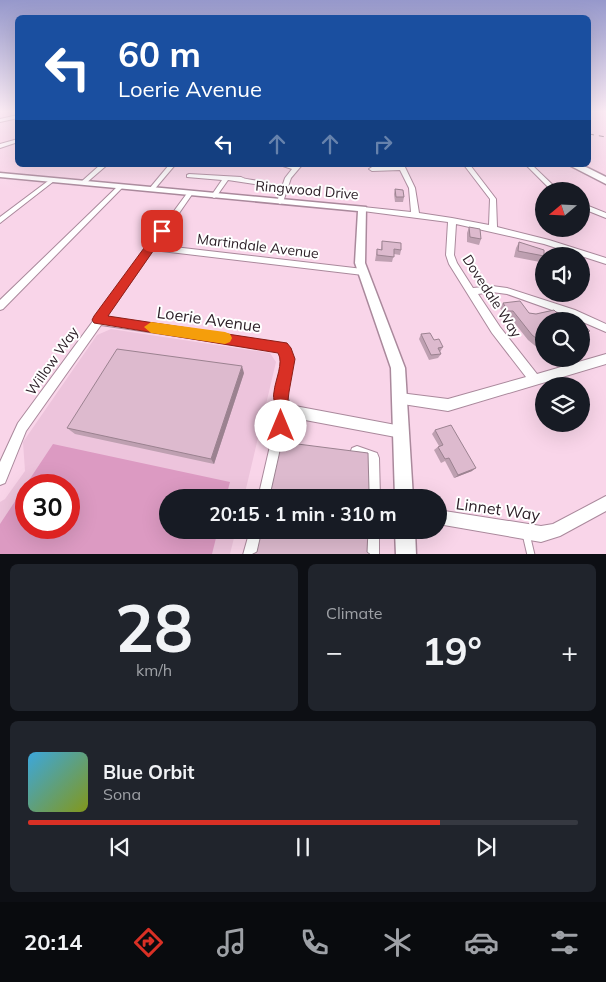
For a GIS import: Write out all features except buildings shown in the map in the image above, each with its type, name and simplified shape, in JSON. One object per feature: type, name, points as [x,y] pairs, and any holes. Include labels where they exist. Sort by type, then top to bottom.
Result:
[{"type":"main road","points":[[578,167],[606,181]]},
{"type":"street","points":[[0,146],[15,141]]},
{"type":"street","points":[[83,183],[102,167]]},
{"type":"street","points":[[151,190],[170,167]]},
{"type":"street","points":[[280,202],[288,178],[297,167]]},
{"type":"street","points":[[372,169],[391,167]]},
{"type":"street","points":[[402,167],[412,188],[414,214]]},
{"type":"street","points":[[469,167],[493,199],[493,228]]},
{"type":"street","points":[[531,167],[547,182]]},
{"type":"street","name":"Ringwood Drive","points":[[0,175],[414,214],[493,228],[606,261]]},
{"type":"street","points":[[189,176],[226,178],[261,183]]},
{"type":"street","points":[[214,196],[226,178]]},
{"type":"street","points":[[0,221],[52,180]]},
{"type":"street","points":[[0,306],[120,187]]},
{"type":"street","name":"Willow Way","points":[[0,478],[22,427],[190,193]]},
{"type":"street","points":[[362,209],[359,254],[363,272],[398,361],[404,489]]},
{"type":"street","points":[[590,209],[606,216]]},
{"type":"street","name":"Dovedale Way","points":[[452,220],[451,259],[470,292],[496,330],[534,380]]},
{"type":"street","name":"Martindale Avenue","points":[[150,247],[363,272]]},
{"type":"street","points":[[470,292],[499,289],[572,313],[606,328]]},
{"type":"street","name":"Loerie Avenue","points":[[98,320],[282,347],[287,352],[288,359],[281,392],[281,401],[285,408]]},
{"type":"street","points":[[400,399],[448,405],[606,359]]},
{"type":"street","points":[[268,489],[282,443],[285,408],[292,412],[401,432]]},
{"type":"street","points":[[346,452],[366,455],[372,458],[373,489]]},
{"type":"street","name":"Linnet Way","points":[[447,520],[541,534],[555,531],[606,503]]},
{"type":"street","points":[[251,554],[255,539]]},
{"type":"street","points":[[371,554],[372,539]]},
{"type":"street","points":[[405,539],[406,554]]},
{"type":"lane","points":[[526,533],[531,554]]},
{"type":"shaded area","points":[[111,329],[270,353],[276,362],[246,489],[159,489],[159,539],[234,539],[230,554],[0,554],[0,502],[5,499],[15,485],[15,539],[80,539],[80,474],[23,474],[25,471],[23,442],[97,335]]},
{"type":"shaded area","points":[[53,444],[230,482],[228,489],[159,489],[159,539],[216,539],[212,554],[0,554],[0,524],[15,501],[15,539],[80,539],[80,474],[33,474]]},
{"type":"slow traffic","points":[[151,327],[225,338]]},
{"type":"route","points":[[162,231],[98,320],[282,347],[287,352],[288,359],[281,392],[281,401],[285,408],[281,426]]}]
